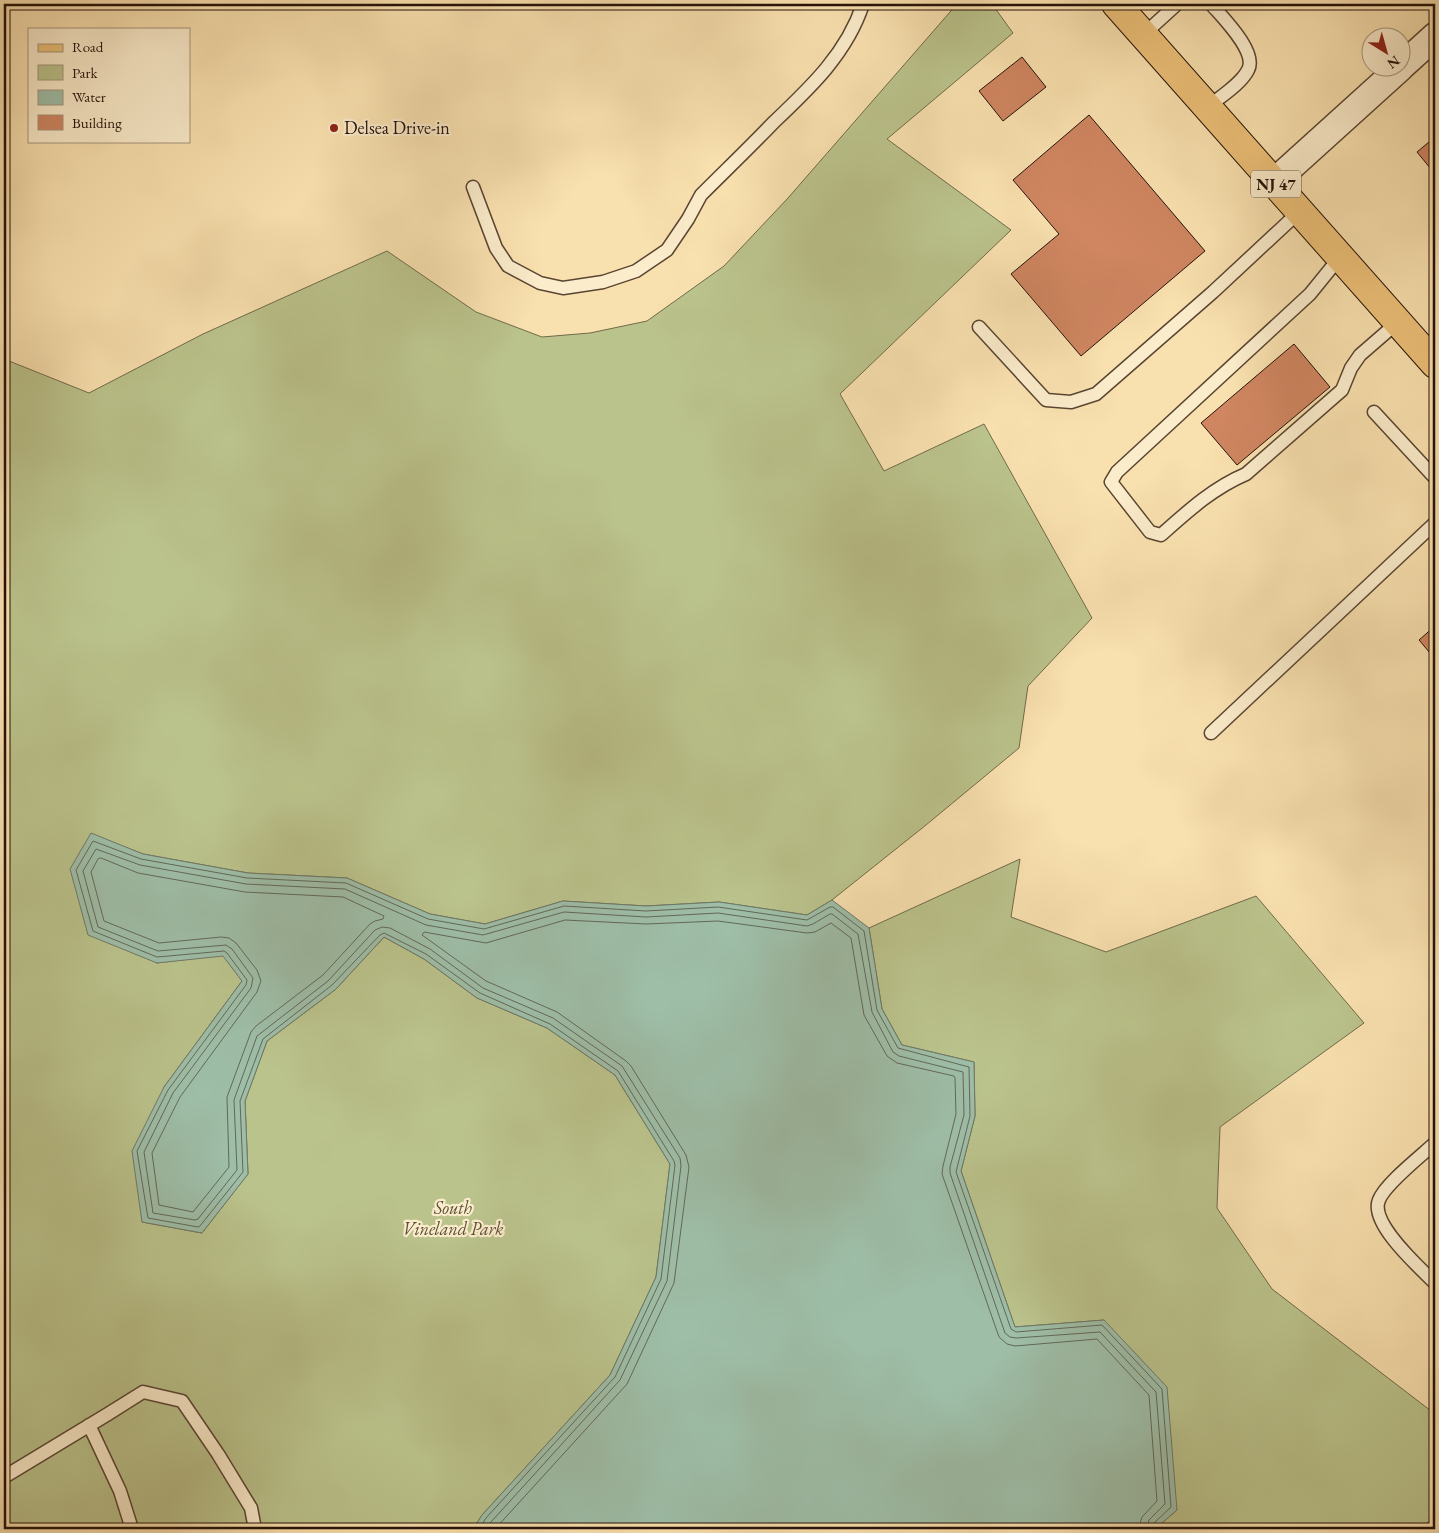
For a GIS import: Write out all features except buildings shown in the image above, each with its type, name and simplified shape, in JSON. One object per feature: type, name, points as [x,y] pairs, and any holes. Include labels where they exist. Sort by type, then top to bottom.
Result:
[{"type":"main road","name":"NJ 47","points":[[1116,4],[1435,364]]},
{"type":"street","points":[[1412,57],[1435,36]]},
{"type":"street","points":[[1274,182],[1389,78]]},
{"type":"lane","points":[[473,187],[496,248],[508,266],[540,283],[563,288],[603,282],[636,271],[667,250],[688,219],[701,195],[815,82],[844,46],[857,22],[863,4]]},
{"type":"lane","points":[[1143,35],[1178,4]]},
{"type":"lane","points":[[1208,107],[1241,80],[1249,69],[1250,60],[1243,42],[1211,4]]},
{"type":"lane","points":[[979,327],[1046,400],[1071,402],[1096,394],[1213,292],[1300,211]]},
{"type":"lane","points":[[1340,257],[1303,301],[1117,472],[1111,482],[1150,532],[1161,534],[1204,497],[1229,481],[1246,474],[1342,390],[1351,368],[1360,355],[1398,322]]},
{"type":"lane","points":[[1374,412],[1435,478]]},
{"type":"lane","points":[[1210,733],[1435,522]]},
{"type":"lane","points":[[1435,1143],[1386,1189],[1378,1202],[1379,1219],[1396,1243],[1435,1284]]},
{"type":"lane","points":[[4,1477],[143,1392],[182,1401],[218,1454],[251,1508],[255,1529]]},
{"type":"lane","points":[[90,1425],[120,1491],[132,1529]]},
{"type":"green space","name":"South Vineland Park","points":[[957,4],[992,4],[1013,33],[887,139],[1011,230],[840,394],[884,471],[984,424],[1092,618],[1028,686],[1019,748],[832,900],[807,915],[719,902],[646,906],[563,901],[485,924],[430,914],[347,878],[248,873],[143,854],[91,834],[156,963],[223,955],[242,981],[164,1087],[142,1222],[202,1233],[248,1174],[245,1101],[267,1041],[336,989],[384,937],[424,959],[477,998],[547,1028],[615,1075],[670,1164],[656,1277],[610,1375],[482,1515],[473,1529],[4,1529],[4,359],[89,393],[203,334],[387,251],[476,312],[542,337],[590,333],[647,321],[724,266],[788,198]]},
{"type":"green space","points":[[1020,859],[1011,917],[1106,952],[1256,896],[1364,1023],[1220,1127],[1217,1208],[1272,1289],[1435,1414],[1435,1516],[1420,1529],[1155,1529],[1177,1510],[1104,1320],[1015,1327],[961,1171],[975,1116],[974,1062],[902,1045],[882,1009],[869,928]]},
{"type":"water","points":[[91,833],[143,854],[248,873],[347,878],[430,914],[485,924],[563,901],[646,906],[719,902],[807,915],[832,900],[869,928],[882,1009],[902,1045],[974,1062],[975,1116],[961,1171],[1015,1327],[1104,1320],[1167,1387],[1177,1510],[1155,1529],[473,1529],[482,1515],[610,1375],[656,1277],[670,1164],[615,1075],[547,1028],[477,998],[424,959],[384,937],[336,989],[267,1041],[245,1101],[248,1174],[202,1233],[142,1222],[132,1151],[164,1087],[242,981],[223,956],[157,963],[88,935],[70,869]]},
{"type":"place","name":"Delsea Drive-in","points":[[334,128]]}]
